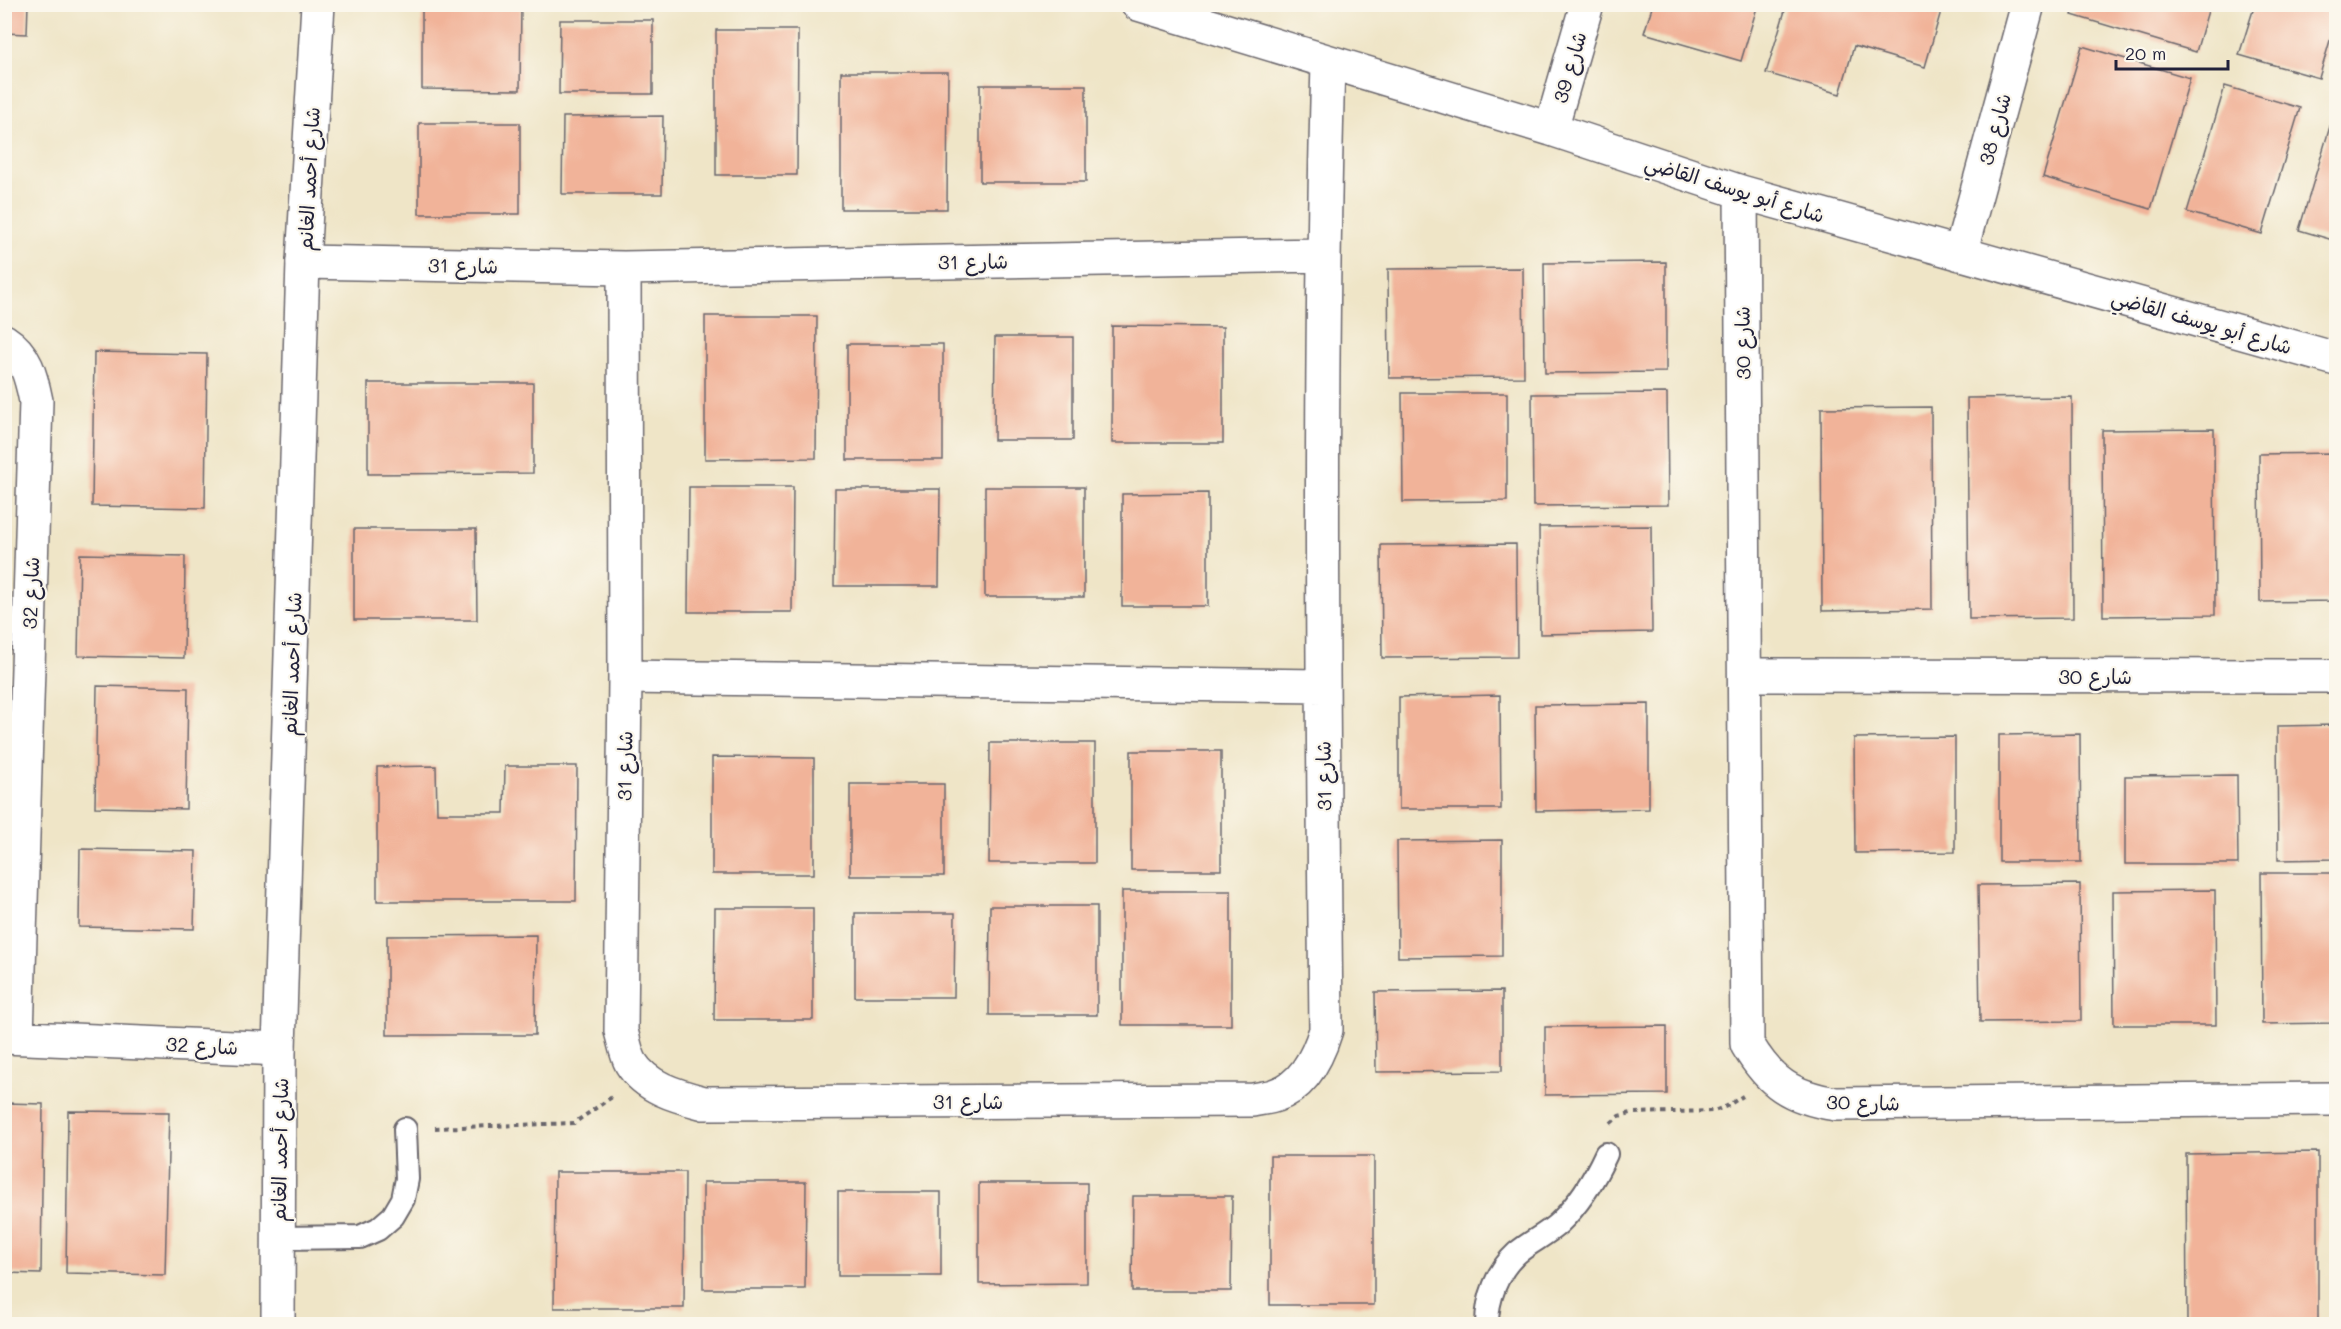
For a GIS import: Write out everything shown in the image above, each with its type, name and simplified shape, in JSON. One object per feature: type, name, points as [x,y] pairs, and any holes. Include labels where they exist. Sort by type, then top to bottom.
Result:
[{"type":"street","name":"شارع أحمد الغانم","points":[[278,1324],[279,1049],[303,262],[318,4]]},
{"type":"street","name":"شارع أبو يوسف القاضي","points":[[1138,4],[1551,129],[1741,192],[2337,359]]},
{"type":"street","name":"شارع 39","points":[[1551,129],[1587,4]]},
{"type":"street","name":"شارع 38","points":[[1960,254],[2028,4]]},
{"type":"street","name":"شارع 31","points":[[624,268],[625,677],[621,1031],[630,1062],[642,1076],[657,1087],[704,1103],[1252,1100],[1277,1095],[1310,1069],[1320,1050],[1326,1030],[1322,687],[1323,255],[1328,63]]},
{"type":"street","name":"شارع 30","points":[[1741,192],[1747,1044],[1759,1064],[1772,1079],[1790,1091],[1811,1100],[1836,1104],[2337,1100]]},
{"type":"street","name":"شارع 31","points":[[303,262],[624,268],[1323,255]]},
{"type":"street","name":"شارع 32","points":[[4,340],[16,348],[30,371],[36,401],[11,1036],[279,1049]]},
{"type":"street","name":"شارع 30","points":[[1745,675],[2337,676]]},
{"type":"street","points":[[625,677],[1322,687]]},
{"type":"lane","points":[[278,1238],[360,1237],[378,1229],[393,1216],[403,1199],[407,1179],[405,1129]]},
{"type":"lane","points":[[1487,1324],[1491,1293],[1502,1272],[1517,1254],[1559,1223],[1578,1203],[1594,1179],[1606,1154]]},
{"type":"path","points":[[405,1129],[574,1123],[642,1076]]},
{"type":"path","points":[[1606,1154],[1605,1135],[1610,1124],[1619,1116],[1631,1113],[1714,1111],[1727,1106],[1772,1079]]},
{"type":"building","points":[[4,4],[28,4],[27,34],[4,33]]},
{"type":"building","points":[[1653,4],[1758,4],[1741,61],[1644,33]]},
{"type":"building","points":[[1787,4],[1943,4],[1925,67],[1854,46],[1840,94],[1766,73]]},
{"type":"building","points":[[2075,4],[2210,4],[2196,52],[2072,15]]},
{"type":"building","points":[[2255,4],[2336,4],[2336,20],[2319,78],[2239,55]]},
{"type":"building","points":[[521,5],[520,90],[422,89],[422,6]]},
{"type":"building","points":[[560,20],[653,20],[653,94],[559,94]]},
{"type":"building","points":[[716,30],[798,30],[797,175],[716,175]]},
{"type":"building","points":[[2082,46],[2190,78],[2151,209],[2043,177]]},
{"type":"building","points":[[841,72],[948,72],[947,209],[841,209]]},
{"type":"building","points":[[4,82],[9,82],[6,209],[4,209]]},
{"type":"building","points":[[980,85],[1086,85],[1086,182],[980,182]]},
{"type":"building","points":[[2225,86],[2300,108],[2262,234],[2187,212]]},
{"type":"building","points":[[663,116],[662,194],[562,194],[563,117]]},
{"type":"building","points":[[419,123],[520,123],[520,214],[419,214]]},
{"type":"building","points":[[2331,123],[2336,124],[2336,241],[2299,230]]},
{"type":"building","points":[[1666,262],[1666,372],[1545,373],[1544,263]]},
{"type":"building","points":[[1523,268],[1524,377],[1389,378],[1388,269]]},
{"type":"building","points":[[705,316],[817,316],[816,458],[705,459]]},
{"type":"building","points":[[1112,326],[1223,327],[1223,443],[1112,443]]},
{"type":"building","points":[[995,337],[1073,337],[1073,440],[994,440]]},
{"type":"building","points":[[847,344],[943,344],[943,460],[847,460]]},
{"type":"building","points":[[94,352],[207,354],[205,508],[92,506]]},
{"type":"building","points":[[368,383],[533,383],[533,473],[368,474]]},
{"type":"building","points":[[1402,393],[1507,393],[1507,501],[1403,502]]},
{"type":"building","points":[[1667,393],[1668,505],[1533,506],[1532,394]]},
{"type":"building","points":[[2072,397],[2073,618],[1969,619],[1967,398]]},
{"type":"building","points":[[1931,407],[1932,609],[1822,611],[1821,408]]},
{"type":"building","points":[[2214,429],[2215,615],[2103,616],[2102,430]]},
{"type":"building","points":[[2336,453],[2336,601],[2260,602],[2259,454]]},
{"type":"building","points":[[689,487],[793,487],[792,612],[688,612]]},
{"type":"building","points":[[985,487],[1084,487],[1084,597],[985,597]]},
{"type":"building","points":[[835,489],[940,489],[939,586],[834,586]]},
{"type":"building","points":[[1208,493],[1208,606],[1122,606],[1122,494]]},
{"type":"building","points":[[1651,526],[1652,632],[1540,634],[1539,527]]},
{"type":"building","points":[[354,529],[476,529],[477,620],[354,620]]},
{"type":"building","points":[[1516,544],[1517,657],[1382,658],[1381,545]]},
{"type":"building","points":[[80,554],[185,556],[184,658],[78,656]]},
{"type":"building","points":[[97,686],[188,688],[186,809],[95,807]]},
{"type":"building","points":[[1500,695],[1501,809],[1399,809],[1399,697]]},
{"type":"building","points":[[1649,704],[1649,809],[1536,811],[1535,705]]},
{"type":"building","points":[[2336,725],[2336,859],[2278,860],[2277,726]]},
{"type":"building","points":[[2080,734],[2081,862],[1999,862],[1999,735]]},
{"type":"building","points":[[1955,737],[1955,852],[1855,853],[1854,738]]},
{"type":"building","points":[[990,743],[1095,743],[1095,863],[989,863]]},
{"type":"building","points":[[1131,751],[1221,751],[1221,870],[1131,870]]},
{"type":"building","points":[[712,757],[814,758],[814,874],[712,874]]},
{"type":"building","points":[[436,766],[437,813],[504,813],[505,766],[577,766],[576,901],[377,901],[377,767]]},
{"type":"building","points":[[2237,775],[2238,864],[2125,864],[2125,776]]},
{"type":"building","points":[[850,784],[944,784],[944,876],[850,876]]},
{"type":"building","points":[[1502,840],[1502,956],[1398,957],[1397,841]]},
{"type":"building","points":[[80,849],[196,851],[194,929],[79,927]]},
{"type":"building","points":[[2261,873],[2336,873],[2336,1023],[2262,1024]]},
{"type":"building","points":[[2080,884],[2081,1021],[1980,1022],[1978,885]]},
{"type":"building","points":[[2215,890],[2216,1025],[2114,1025],[2113,891]]},
{"type":"building","points":[[1122,891],[1231,891],[1231,1025],[1122,1025]]},
{"type":"building","points":[[990,906],[1097,906],[1097,1015],[989,1015]]},
{"type":"building","points":[[715,908],[813,908],[813,1020],[714,1020]]},
{"type":"building","points":[[855,913],[955,913],[954,997],[855,997]]},
{"type":"building","points":[[536,935],[535,1035],[387,1035],[387,936]]},
{"type":"building","points":[[1502,991],[1502,1071],[1376,1072],[1375,992]]},
{"type":"building","points":[[1667,1026],[1667,1094],[1545,1095],[1545,1027]]},
{"type":"building","points":[[5,1103],[43,1104],[41,1274],[5,1273]]},
{"type":"building","points":[[68,1111],[169,1112],[165,1275],[66,1273]]},
{"type":"building","points":[[2318,1152],[2318,1324],[2187,1324],[2186,1154]]},
{"type":"building","points":[[1270,1156],[1374,1156],[1374,1305],[1270,1305]]},
{"type":"building","points":[[555,1172],[685,1172],[684,1308],[554,1308]]},
{"type":"building","points":[[703,1182],[806,1182],[805,1289],[703,1289]]},
{"type":"building","points":[[979,1183],[1087,1183],[1087,1283],[979,1284]]},
{"type":"building","points":[[838,1192],[941,1192],[941,1276],[838,1276]]},
{"type":"building","points":[[1133,1196],[1232,1196],[1231,1291],[1132,1291]]}]
